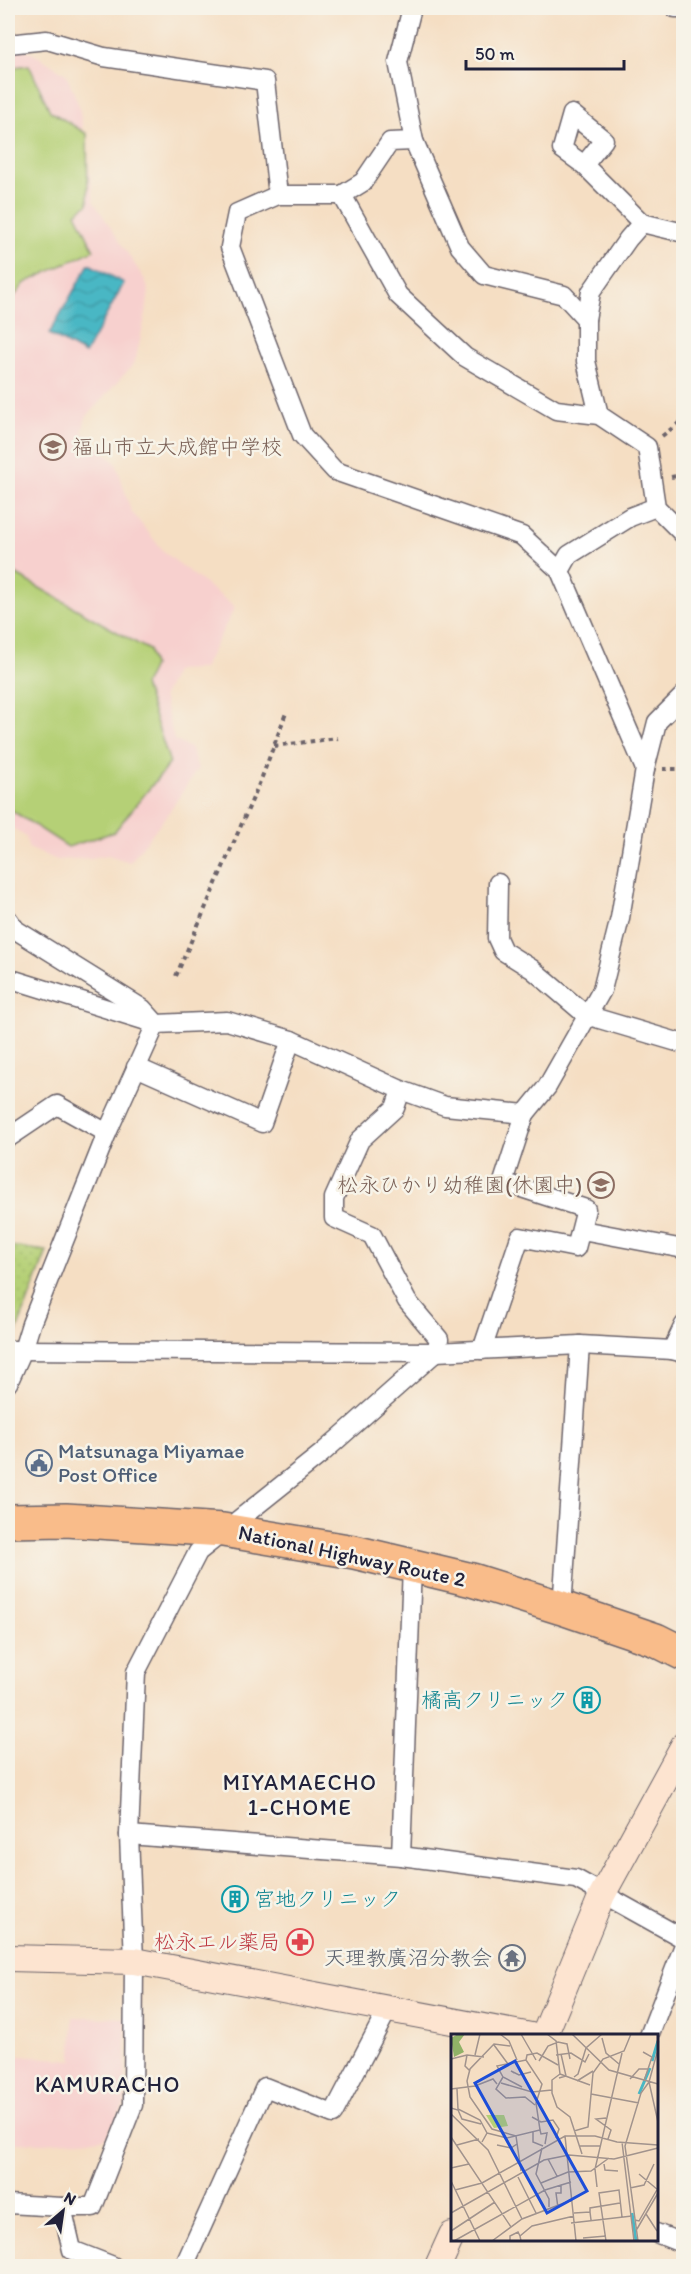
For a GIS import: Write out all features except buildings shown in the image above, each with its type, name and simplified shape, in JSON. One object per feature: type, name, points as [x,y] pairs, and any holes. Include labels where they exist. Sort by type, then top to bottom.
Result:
[{"type":"highway","name":"National Highway Route 2","points":[[8,1521],[66,1520],[223,1530],[354,1552],[472,1580],[656,1640],[684,1654]]},
{"type":"street","points":[[412,8],[398,62],[414,141],[460,247],[484,275],[564,295],[586,320]]},
{"type":"street","points":[[675,8],[684,8]]},
{"type":"street","points":[[8,44],[46,40],[104,57],[265,81],[278,195]]},
{"type":"street","points":[[414,141],[390,142],[363,182],[342,195],[278,195],[237,213],[230,247],[302,435],[335,471],[522,536],[560,571],[645,769]]},
{"type":"street","points":[[584,165],[642,223],[684,233]]},
{"type":"street","points":[[342,195],[398,295],[465,357],[556,410],[599,415],[647,447],[656,507],[684,535]]},
{"type":"street","points":[[599,415],[586,361],[586,320],[591,292],[642,223]]},
{"type":"street","points":[[560,571],[569,555],[630,517],[656,507]]},
{"type":"street","points":[[483,1350],[519,1237],[576,1248],[582,1230],[586,1209],[503,1182],[525,1114],[547,1087],[602,990],[620,918],[645,769],[657,722],[684,695]]},
{"type":"street","points":[[498,883],[497,938],[503,951],[532,969],[586,1015],[684,1044]]},
{"type":"street","points":[[8,919],[16,930],[143,1009],[156,1024]]},
{"type":"street","points":[[8,978],[156,1024],[227,1021],[291,1040],[401,1090],[445,1106],[525,1114]]},
{"type":"street","points":[[112,1011],[117,993]]},
{"type":"street","points":[[8,1383],[15,1350],[31,1324],[107,1133],[156,1024]]},
{"type":"street","points":[[136,1067],[262,1123],[291,1040]]},
{"type":"street","points":[[8,2204],[93,2207],[133,2105],[134,1961],[129,1835],[136,1672],[198,1552],[321,1454],[436,1353],[439,1339],[407,1301],[372,1235],[334,1218],[334,1198],[360,1140],[394,1108],[401,1090]]},
{"type":"street","points":[[8,1138],[57,1105],[107,1133]]},
{"type":"street","points":[[582,1230],[684,1249]]},
{"type":"street","points":[[15,1350],[436,1353],[580,1345],[678,1351],[684,1325]]},
{"type":"street","points":[[562,1608],[580,1345]]},
{"type":"street","points":[[401,1856],[412,1566]]},
{"type":"street","points":[[545,2034],[602,1895],[684,1745]]},
{"type":"street","points":[[129,1835],[401,1856],[576,1879],[684,1939]]},
{"type":"street","points":[[650,2034],[684,1944]]},
{"type":"street","points":[[8,1958],[134,1961],[520,2034]]},
{"type":"street","points":[[184,2266],[266,2087],[333,2114],[388,2009]]},
{"type":"street","points":[[62,2207],[72,2250],[113,2266]]},
{"type":"street","points":[[658,2232],[684,2244]]},
{"type":"street","points":[[438,2266],[451,2239]]},
{"type":"path","points":[[647,447],[684,419]]},
{"type":"path","points":[[176,976],[286,713]]},
{"type":"path","points":[[274,746],[338,738]]},
{"type":"shaded area","name":"福山市立大成館中学校","points":[[21,48],[66,74],[79,106],[94,202],[145,280],[149,291],[136,358],[131,367],[86,417],[82,432],[116,463],[131,511],[164,552],[235,607],[203,669],[176,670],[163,696],[174,740],[190,748],[198,768],[167,815],[130,862],[108,855],[57,860],[28,848],[26,837],[8,825],[8,50]]},
{"type":"shaded area","points":[[73,2017],[126,2018],[125,2104],[105,2138],[46,2143],[8,2143],[8,2055],[72,2060]]},
{"type":"green space","points":[[29,65],[50,111],[87,134],[88,204],[76,213],[94,250],[25,283],[8,304],[8,68]]},
{"type":"green space","points":[[8,570],[149,650],[153,666],[144,685],[170,763],[114,832],[68,847],[8,808]]},
{"type":"green space","points":[[8,1246],[47,1251],[13,1341],[8,1341]]},
{"type":"water","points":[[89,264],[124,283],[85,354],[49,334]]},
{"type":"place","name":"福山市立大成館中学校","points":[[53,447]]},
{"type":"place","name":"松永ひかり幼稚園(休園中)","points":[[601,1185]]},
{"type":"place","name":"Matsunaga Miyamae Post Office","points":[[39,1463]]},
{"type":"place","name":"橘高クリニック","points":[[587,1700]]},
{"type":"place","name":"宮地クリニック","points":[[235,1899]]},
{"type":"place","name":"松永エル薬局","points":[[300,1942]]},
{"type":"place","name":"天理教廣沼分教会","points":[[512,1958]]},
{"type":"district","name":"MIYAMAECHO 1-CHOME","points":[[300,1794]]},
{"type":"district","name":"KAMURACHO","points":[[108,2084]]}]
